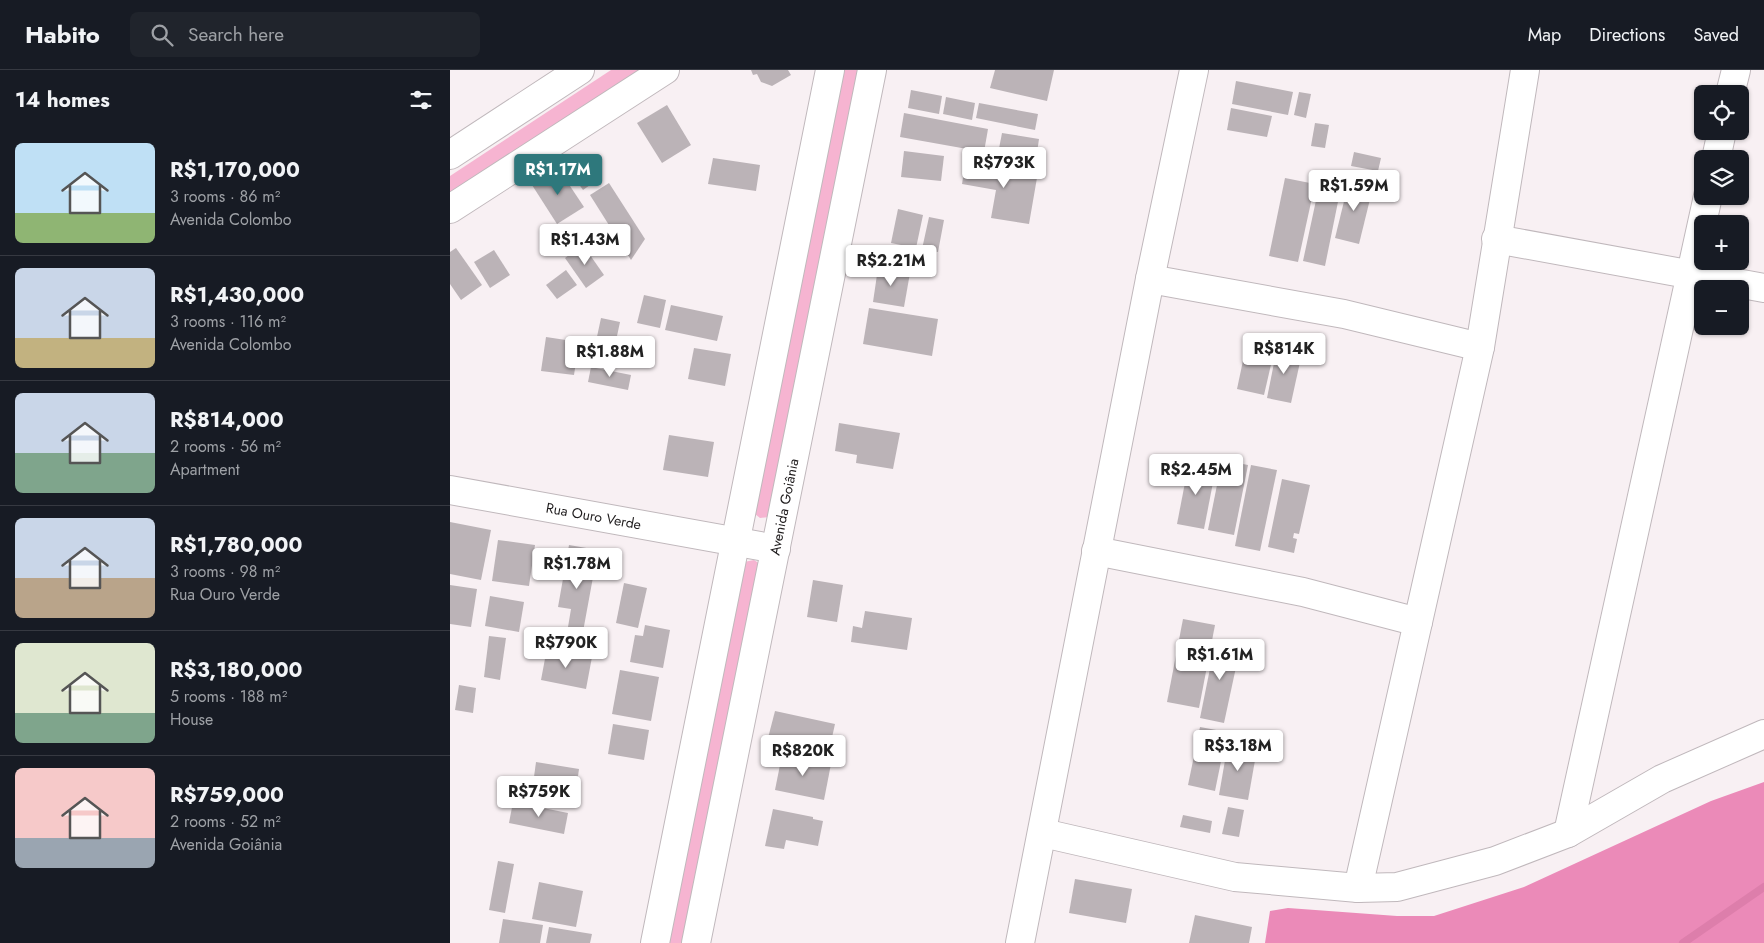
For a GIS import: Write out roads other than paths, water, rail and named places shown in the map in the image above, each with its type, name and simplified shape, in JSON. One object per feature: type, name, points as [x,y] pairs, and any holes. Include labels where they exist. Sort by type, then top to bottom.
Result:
[{"type":"street","points":[[450,155],[580,70]]},
{"type":"street","points":[[450,210],[665,70]]},
{"type":"street","points":[[655,943],[737,542],[830,70]]},
{"type":"street","name":"Avenida Goiânia","points":[[696,943],[872,70]]},
{"type":"street","points":[[1020,943],[1150,278],[1194,70]]},
{"type":"street","points":[[1358,888],[1480,348],[1496,239],[1526,70]]},
{"type":"street","points":[[1732,85],[1736,70]]},
{"type":"street","points":[[1568,833],[1706,205]]},
{"type":"street","points":[[1496,239],[1764,288]]},
{"type":"street","points":[[1150,278],[1344,314],[1480,348]]},
{"type":"street","name":"Rua Ouro Verde","points":[[450,490],[776,549]]},
{"type":"street","points":[[1096,551],[1303,592],[1418,622]]},
{"type":"street","points":[[1043,833],[1235,877],[1358,888],[1397,887],[1496,861],[1568,833],[1662,779],[1764,734]]},
{"type":"waterway","points":[[1683,943],[1764,887]]}]
